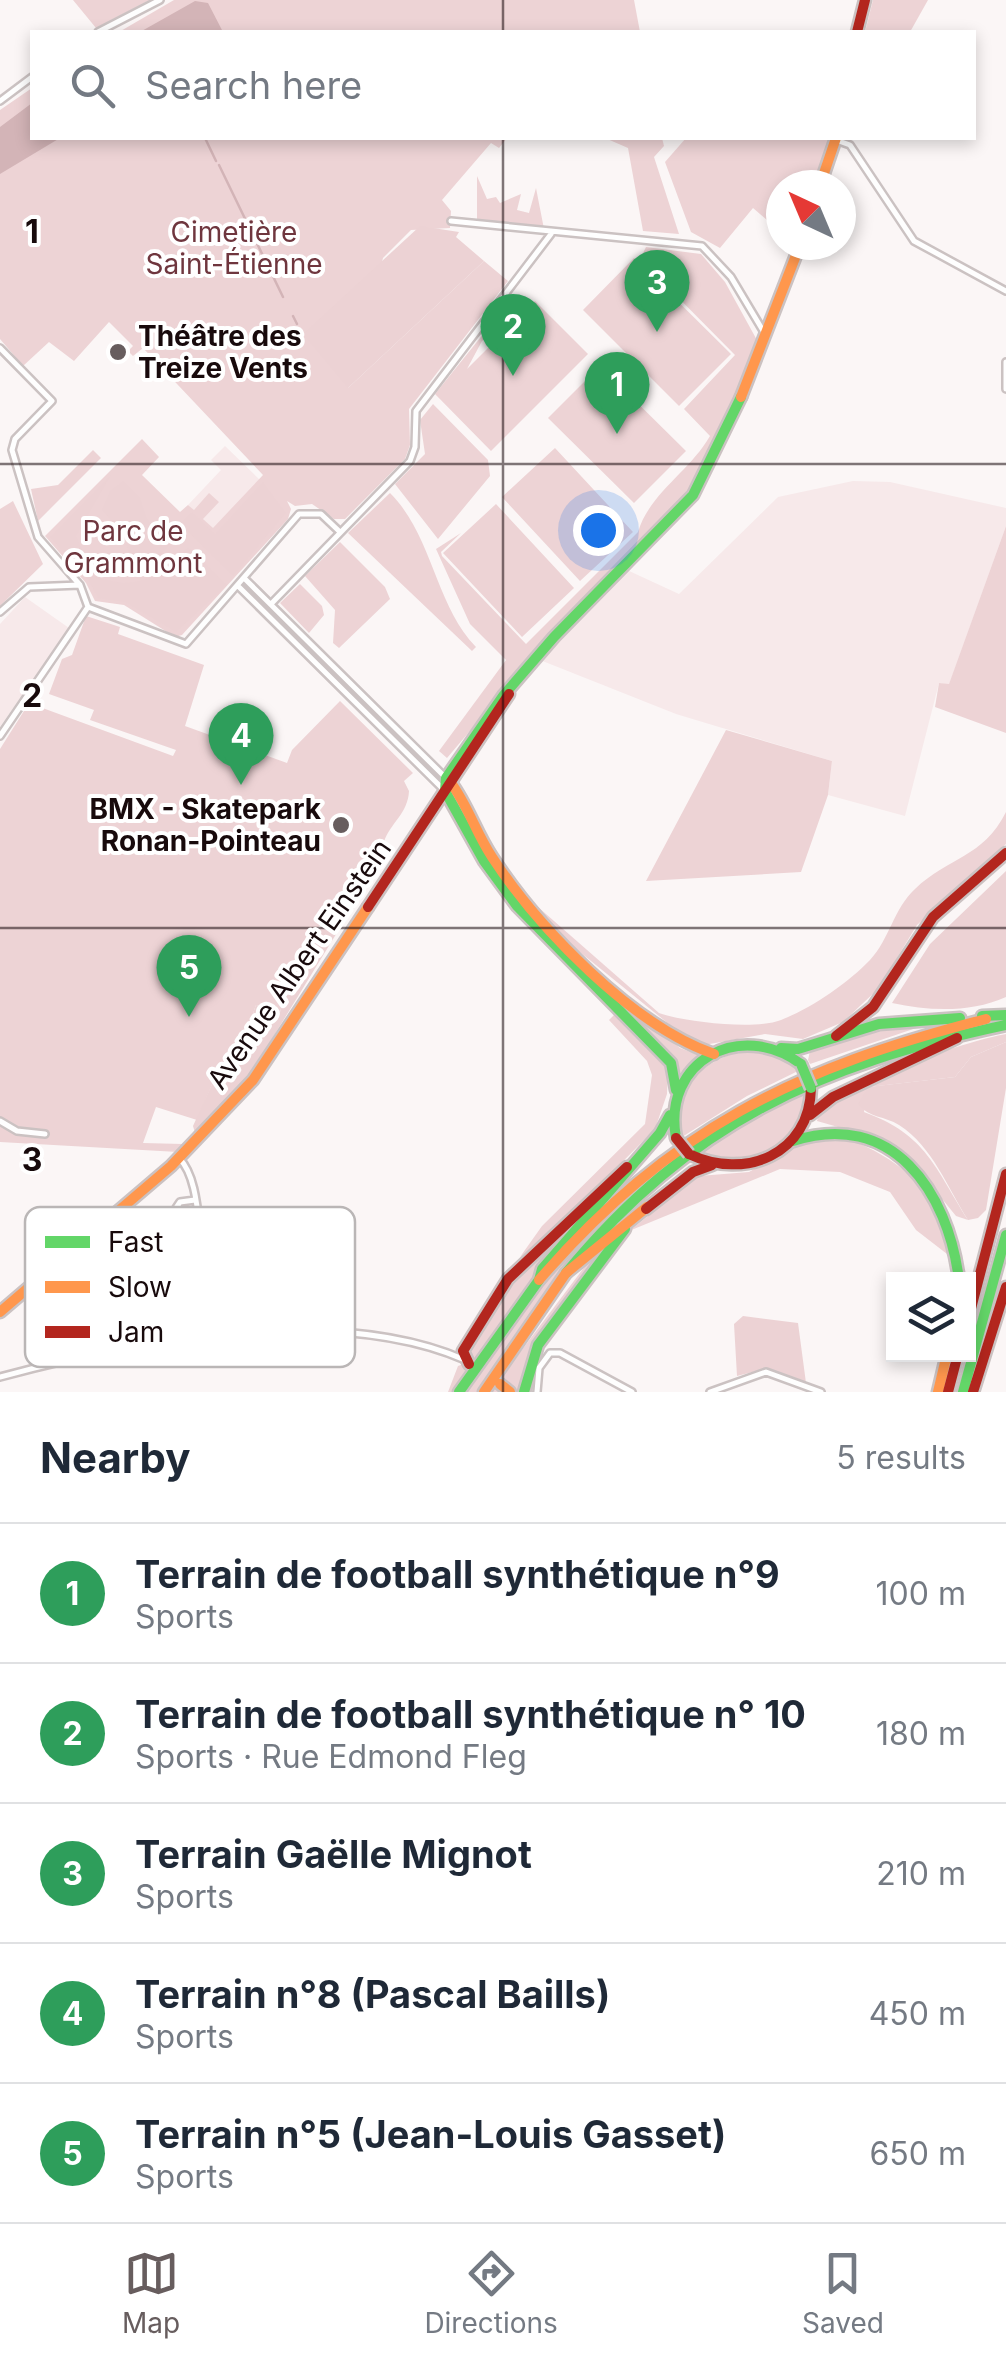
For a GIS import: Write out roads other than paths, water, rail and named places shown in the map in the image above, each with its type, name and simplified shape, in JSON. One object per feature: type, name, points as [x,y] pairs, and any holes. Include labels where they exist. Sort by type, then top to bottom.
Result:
[{"type":"main road","points":[[858,30],[865,0]]},
{"type":"main road","points":[[825,170],[836,140]]},
{"type":"main road","name":"Avenue Albert Einstein","points":[[123,1207],[180,1158],[252,1080],[509,694],[554,637],[693,496],[768,336],[795,260]]},
{"type":"main road","points":[[447,784],[456,807],[546,940],[671,1063],[676,1090],[670,1115],[660,1133],[508,1279],[462,1356]]},
{"type":"main road","points":[[447,784],[510,891],[551,935],[678,1042],[714,1054]]},
{"type":"main road","points":[[434,806],[456,807]]},
{"type":"main road","points":[[836,1036],[882,996],[932,918],[1006,853]]},
{"type":"main road","points":[[676,1090],[695,1066],[714,1054],[754,1043],[798,1050],[879,1024],[980,1015],[1005,1022]]},
{"type":"main road","points":[[459,1392],[539,1280],[624,1190],[731,1110],[840,1060],[986,1018]]},
{"type":"main road","points":[[484,1392],[566,1273],[631,1197],[696,1143],[738,1117],[817,1078],[1005,1022]]},
{"type":"main road","points":[[793,1141],[810,1115],[833,1097],[953,1042],[961,1034]]},
{"type":"main road","points":[[781,1048],[801,1064],[811,1088],[810,1115]]},
{"type":"main road","points":[[670,1115],[676,1138],[689,1154],[712,1165]]},
{"type":"main road","points":[[566,1273],[693,1172],[712,1165],[751,1164],[807,1133],[835,1130],[874,1142],[902,1159],[924,1180],[943,1210],[954,1240],[957,1272]]},
{"type":"main road","points":[[539,1280],[542,1269],[626,1168]]},
{"type":"main road","points":[[976,1289],[1006,1174]]},
{"type":"main road","points":[[524,1392],[538,1345],[611,1244],[647,1207]]},
{"type":"main road","points":[[963,1392],[1006,1236]]},
{"type":"main road","points":[[973,1392],[1006,1287]]},
{"type":"main road","name":"Avenue Albert Einstein","points":[[0,1312],[25,1291]]},
{"type":"main road","points":[[938,1392],[945,1362]]},
{"type":"main road","points":[[948,1392],[956,1362]]},
{"type":"main road","points":[[500,1384],[510,1392]]},
{"type":"street","points":[[102,30],[160,0]]},
{"type":"street","points":[[0,101],[30,78]]},
{"type":"street","points":[[838,140],[850,145],[914,241],[1006,291]]},
{"type":"street","points":[[451,222],[702,246],[730,277],[768,336]]},
{"type":"street","points":[[272,604],[410,462],[415,447],[416,411],[551,234]]},
{"type":"street","points":[[0,348],[52,401],[13,443],[35,529],[80,585],[88,607],[186,644],[299,514],[321,514],[340,532]]},
{"type":"street","points":[[1006,362],[1006,385]]},
{"type":"street","points":[[244,578],[447,784]]},
{"type":"street","points":[[0,612],[29,588],[80,585]]},
{"type":"street","points":[[238,586],[447,784]]},
{"type":"street","points":[[0,736],[88,607]]},
{"type":"street","points":[[0,1121],[17,1130],[45,1134]]},
{"type":"street","points":[[180,1158],[193,1173],[195,1207]]},
{"type":"street","points":[[177,1207],[180,1202],[195,1200]]},
{"type":"street","points":[[355,1335],[462,1356]]},
{"type":"street","points":[[537,1392],[535,1379],[550,1353],[560,1353],[632,1392]]},
{"type":"street","points":[[0,1376],[41,1367]]},
{"type":"street","points":[[710,1392],[766,1372],[821,1392]]},
{"type":"waterway","points":[[206,140],[216,161]]},
{"type":"waterway","points":[[219,165],[283,297]]},
{"type":"waterway","points":[[293,316],[297,324]]},
{"type":"place","name":"Terrain Gaëlle Mignot","points":[[657,332]]},
{"type":"place","name":"Théâtre des Treize Vents","points":[[118,352]]},
{"type":"place","name":"Terrain de football synthétique n° 10","points":[[513,376]]},
{"type":"place","name":"Terrain de football synthétique n°9","points":[[617,434]]},
{"type":"place","name":"Terrain n°8 (Pascal Baills)","points":[[241,785]]},
{"type":"place","name":"BMX - Skatepark Ronan-Pointeau","points":[[341,825]]},
{"type":"place","name":"Terrain n°5 (Jean-Louis Gasset)","points":[[189,1017]]},
{"type":"park label","name":"Cimetière Saint-Étienne","points":[[234,248]]},
{"type":"park label","name":"Parc de Grammont","points":[[133,547]]}]
